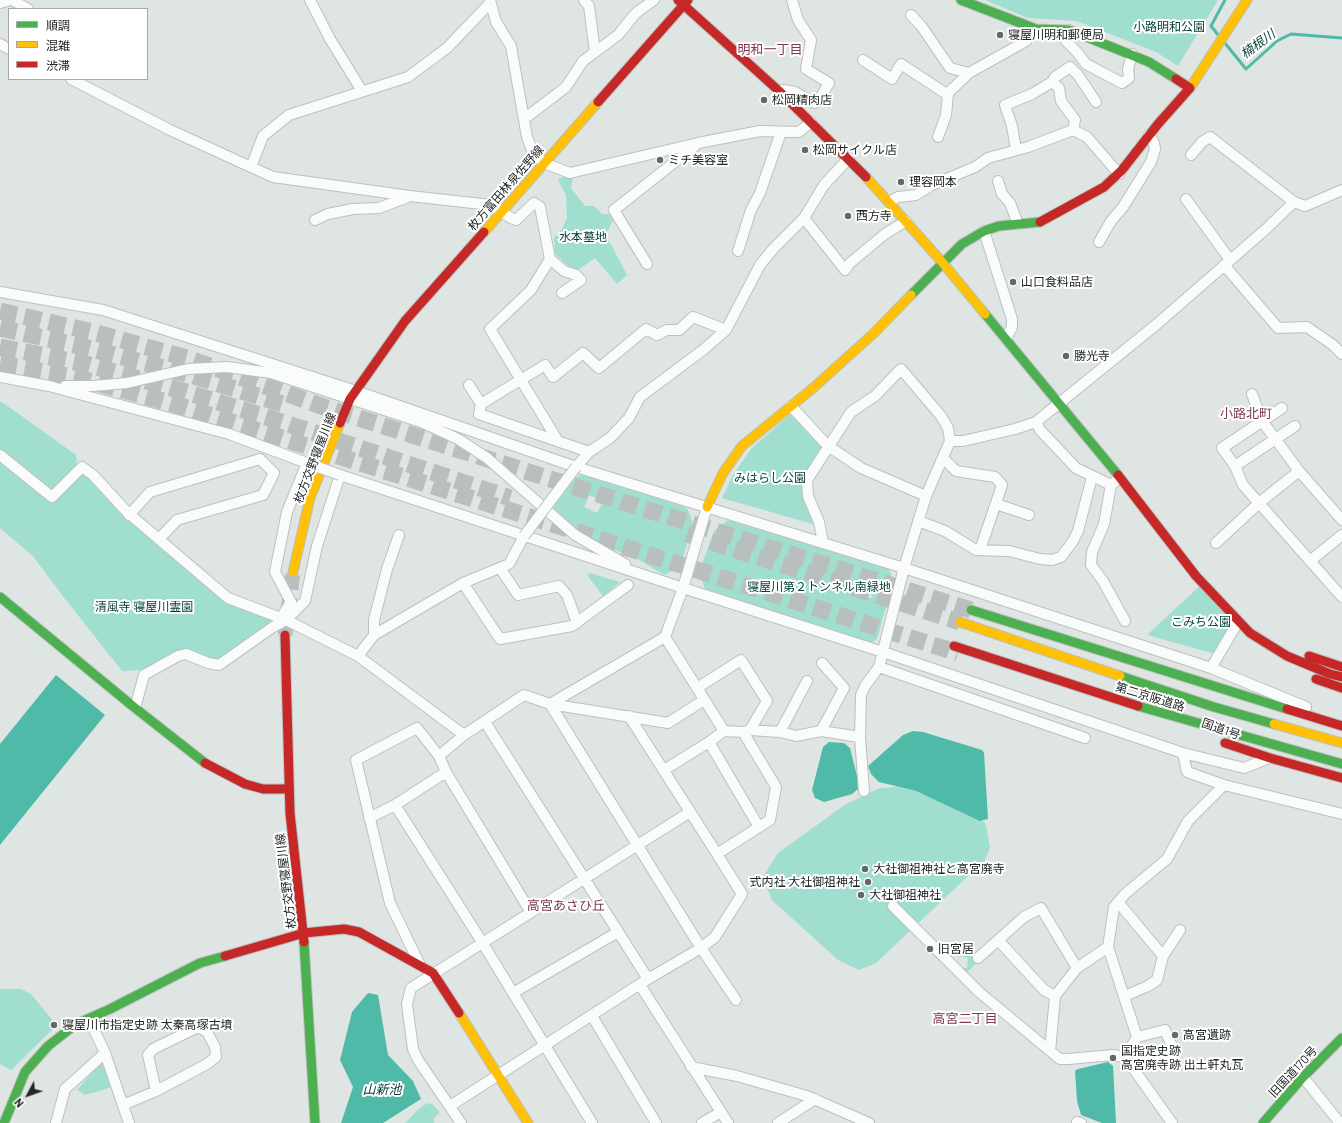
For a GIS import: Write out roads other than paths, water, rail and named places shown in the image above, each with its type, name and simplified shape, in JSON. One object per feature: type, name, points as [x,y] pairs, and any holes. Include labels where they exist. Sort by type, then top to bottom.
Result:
[{"type":"main road","points":[[707,507],[722,473],[742,446],[792,406],[873,334],[942,262],[962,244],[984,231],[999,226],[1039,222],[1056,214],[1104,186],[1119,174],[1149,135],[1190,88],[1247,0]]},
{"type":"main road","points":[[967,1],[1032,28],[1069,30],[1132,54],[1149,62],[1190,88]]},
{"type":"main road","points":[[683,2],[849,158],[889,202],[942,262],[1121,477],[1196,576],[1238,622],[1259,639],[1278,659],[1304,673],[1342,688]]},
{"type":"main road","name":"枚方富田林泉佐野線","points":[[350,399],[405,321],[683,2]]},
{"type":"main road","name":"枚方交野寝屋川線","points":[[293,572],[310,498],[350,399]]},
{"type":"main road","points":[[0,597],[8,602],[135,708],[208,765],[245,784],[263,789],[289,789]]},
{"type":"main road","points":[[971,610],[1342,725]]},
{"type":"main road","name":"第二京阪道路","points":[[960,622],[1214,707],[1342,743]]},
{"type":"main road","name":"枚方交野寝屋川線","points":[[285,635],[290,813],[304,933],[315,1123]]},
{"type":"main road","points":[[1259,639],[1274,639],[1299,652],[1342,667]]},
{"type":"main road","points":[[1259,639],[1287,656],[1342,677]]},
{"type":"main road","name":"第二京阪道路","points":[[956,650],[1132,704],[1342,764]]},
{"type":"main road","name":"国道1号","points":[[956,650],[1188,730]]},
{"type":"main road","name":"国道1号","points":[[1218,740],[1270,758],[1342,778]]},
{"type":"main road","points":[[4,1123],[25,1072],[48,1046],[76,1024],[89,1019],[200,963],[304,933],[344,929],[358,932],[419,963],[433,972],[528,1123]]},
{"type":"main road","name":"旧国道170号","points":[[1263,1123],[1303,1077],[1342,1038]]},
{"type":"street","points":[[0,3],[11,0],[26,8]]},
{"type":"street","points":[[310,0],[330,39],[362,91]]},
{"type":"street","points":[[584,0],[588,6],[595,52]]},
{"type":"street","points":[[779,91],[784,90],[795,92],[814,103],[819,100],[829,83],[806,69],[811,40],[798,20],[792,0]]},
{"type":"street","points":[[251,167],[264,136],[289,115],[408,77],[447,48],[490,1]]},
{"type":"street","points":[[490,1],[496,22],[511,46],[527,137],[533,153],[544,163],[570,173],[698,143],[760,131],[799,132],[811,122]]},
{"type":"street","points":[[524,119],[566,88],[578,67],[618,34],[636,13],[648,2]]},
{"type":"street","points":[[911,15],[937,48],[950,68],[969,72]]},
{"type":"street","points":[[938,137],[946,115],[948,95],[969,72],[1026,41],[1032,28]]},
{"type":"street","points":[[1069,30],[1066,41],[1089,65],[1122,83],[1129,78],[1128,69],[1132,54]]},
{"type":"street","points":[[863,60],[892,79],[901,64],[948,95]]},
{"type":"street","points":[[1078,75],[1089,65]]},
{"type":"street","points":[[1016,150],[1012,126],[1005,105],[1032,94],[1052,82],[1055,77],[1070,67],[1078,75],[1096,102]]},
{"type":"street","points":[[73,80],[170,130],[273,177],[410,196],[492,205],[516,220],[534,203],[540,207],[550,259],[564,271],[576,275],[581,280],[562,293]]},
{"type":"street","points":[[1052,82],[1059,88],[1061,101],[1075,120],[1073,130]]},
{"type":"street","points":[[889,202],[898,197],[916,195],[932,185],[976,167],[988,158],[1073,130],[1087,137],[1119,174]]},
{"type":"street","points":[[738,251],[750,210],[760,193],[781,132]]},
{"type":"street","points":[[1099,242],[1111,220],[1123,207],[1151,162],[1155,149],[1154,143],[1149,135]]},
{"type":"street","points":[[1191,155],[1202,142],[1210,138],[1294,202],[1305,206],[1342,190]]},
{"type":"street","points":[[647,264],[614,210],[698,143]]},
{"type":"street","points":[[358,656],[374,635],[463,583],[509,564],[524,536],[576,467],[589,452],[610,438],[629,418],[640,397],[703,350],[726,330],[760,266],[773,249],[804,218],[824,185],[849,158]]},
{"type":"street","points":[[998,181],[1002,194],[1010,203],[1018,224]]},
{"type":"street","points":[[316,220],[328,214],[353,209],[379,208],[410,196]]},
{"type":"street","points":[[1186,199],[1227,263],[1278,328],[1307,327],[1333,345],[1342,354]]},
{"type":"street","points":[[950,441],[962,441],[1015,429],[1036,422],[1060,404],[1227,263],[1294,202]]},
{"type":"street","points":[[804,218],[845,270],[850,263],[885,234],[906,222]]},
{"type":"street","points":[[984,231],[1012,319],[1012,328],[1006,339]]},
{"type":"street","points":[[550,259],[531,290],[490,329],[558,442]]},
{"type":"street","points":[[0,292],[28,295],[103,310],[356,391],[576,467],[904,568],[1211,668],[1311,709],[1342,725]]},
{"type":"street","points":[[481,404],[545,365],[553,377],[583,353],[599,368],[646,329],[658,335],[667,330],[679,330],[693,317],[726,330]]},
{"type":"street","points":[[49,386],[107,385],[127,383],[188,369],[227,367],[271,373],[421,422],[458,439],[487,458],[575,535],[638,572]]},
{"type":"street","points":[[823,543],[819,522],[808,496],[807,480],[851,412],[875,396],[901,369],[941,416],[948,428],[950,441],[926,496],[918,521],[904,568],[879,667],[861,694],[860,737],[864,791]]},
{"type":"street","points":[[0,378],[49,386],[229,434],[340,475],[883,652],[1184,753],[1244,768],[1270,758]]},
{"type":"street","points":[[469,385],[481,404],[479,414],[589,452]]},
{"type":"street","points":[[1252,394],[1262,421],[1298,471],[1342,520]]},
{"type":"street","points":[[792,406],[828,446],[861,468],[926,496]]},
{"type":"street","points":[[1282,408],[1222,448],[1235,466],[1243,485],[1341,594]]},
{"type":"street","points":[[1036,422],[1040,430],[1071,464],[1092,477],[1111,485]]},
{"type":"street","points":[[1235,466],[1295,426]]},
{"type":"street","points":[[0,455],[52,497],[82,467],[93,475],[129,514],[228,598],[286,620],[358,656],[464,735]]},
{"type":"street","points":[[943,458],[956,471],[995,477],[1002,485],[980,550]]},
{"type":"street","points":[[129,514],[150,492],[260,459],[274,473],[263,494],[177,520],[159,539]]},
{"type":"street","points":[[286,620],[284,613],[291,602],[289,594],[275,572],[287,512],[307,463]]},
{"type":"street","points":[[1216,543],[1259,503],[1298,471]]},
{"type":"street","points":[[135,708],[144,675],[178,656],[186,654],[208,663],[219,665],[273,627],[286,620],[305,601],[317,546],[340,475]]},
{"type":"street","points":[[918,521],[945,531],[976,550],[1009,551],[1040,559],[1052,560],[1061,557],[1073,541],[1078,531],[1092,477]]},
{"type":"street","points":[[1121,477],[1111,485],[1104,524],[1092,552],[1091,565],[1103,581],[1125,621]]},
{"type":"street","points":[[996,504],[1030,515]]},
{"type":"street","points":[[550,704],[666,637],[683,588],[707,507]]},
{"type":"street","points":[[374,635],[374,620],[387,569],[399,535]]},
{"type":"street","points":[[1310,561],[1342,535]]},
{"type":"street","points":[[500,568],[518,595],[559,586],[567,596],[577,623]]},
{"type":"street","points":[[463,583],[500,639],[572,626],[628,584]]},
{"type":"street","points":[[1211,668],[1238,622]]},
{"type":"street","points":[[666,637],[724,731]]},
{"type":"street","points":[[697,688],[741,660],[767,701],[747,731]]},
{"type":"street","points":[[821,731],[844,688],[822,663]]},
{"type":"street","points":[[879,667],[1085,738]]},
{"type":"street","points":[[780,732],[807,681]]},
{"type":"street","points":[[439,756],[464,735],[524,695],[550,704],[668,723],[704,700]]},
{"type":"street","points":[[550,704],[701,948],[736,1000]]},
{"type":"street","points":[[450,1106],[644,982],[701,948],[715,936],[742,894],[629,716]]},
{"type":"street","points":[[485,722],[618,932],[690,1067],[728,1123]]},
{"type":"street","points":[[419,963],[390,903],[356,760],[417,728],[439,756],[446,772],[530,911]]},
{"type":"street","points":[[664,770],[724,731],[780,732],[796,736],[821,731],[860,737]]},
{"type":"street","points":[[718,854],[770,820],[776,787],[747,731]]},
{"type":"street","points":[[709,742],[759,827]]},
{"type":"street","points":[[1184,753],[1187,772],[1224,785],[1342,814]]},
{"type":"street","points":[[369,818],[395,805],[446,772]]},
{"type":"street","points":[[1137,1037],[1108,947],[1114,907],[1125,894],[1168,859],[1188,821],[1224,785]]},
{"type":"street","points":[[395,805],[482,942],[592,1123]]},
{"type":"street","points":[[461,1123],[418,1060],[413,1049],[407,1004],[411,988],[433,972],[530,911],[585,880],[690,812]]},
{"type":"street","points":[[1118,902],[1163,956]]},
{"type":"street","points":[[893,906],[979,992],[1060,1058],[1068,1059],[1113,1055],[1125,1057],[1172,1123]]},
{"type":"street","points":[[978,958],[1024,917],[1041,908],[1077,968]]},
{"type":"street","points":[[1125,996],[1148,986],[1156,980],[1163,956],[1180,930]]},
{"type":"street","points":[[513,993],[618,932]]},
{"type":"street","points":[[998,940],[1044,990],[1055,996]]},
{"type":"street","points":[[1050,1051],[1055,996],[1077,968],[1108,947]]},
{"type":"street","points":[[592,1016],[656,1123]]},
{"type":"street","points":[[89,1019],[105,1053],[129,1123]]},
{"type":"street","points":[[123,1105],[156,1091],[207,1064],[216,1056],[215,1047],[207,1032],[198,1027],[153,1049],[148,1055],[156,1091]]},
{"type":"street","points":[[1125,1057],[1137,1037],[1165,1030],[1171,1044]]},
{"type":"street","points":[[56,1123],[65,1089],[105,1053]]},
{"type":"street","points":[[690,1067],[737,1076],[815,1099],[869,1123]]},
{"type":"street","points":[[1303,1077],[1340,1123]]},
{"type":"street","points":[[778,1123],[815,1099]]},
{"type":"street","points":[[702,1123],[721,1112]]},
{"type":"water","points":[[56,675],[105,715],[0,845],[0,744]]},
{"type":"water","points":[[913,731],[923,732],[982,750],[984,753],[988,819],[980,821],[916,791],[879,782],[871,774],[868,766],[903,735]]},
{"type":"water","points":[[829,742],[844,743],[850,748],[857,776],[858,789],[852,794],[824,802],[815,798],[812,790],[823,747]]},
{"type":"water","name":"山新池","points":[[368,993],[378,995],[388,1055],[413,1081],[421,1099],[383,1123],[341,1123],[353,1087],[340,1060],[352,1012]]},
{"type":"water","points":[[1108,1062],[1113,1066],[1116,1123],[1102,1123],[1081,1115],[1077,1101],[1075,1071]]},
{"type":"waterway","name":"楠根川","points":[[1219,36],[1211,26],[1225,0]]},
{"type":"waterway","name":"楠根川","points":[[1224,42],[1246,69],[1277,41],[1291,34],[1342,38]]},
{"type":"tunnel","points":[[0,311],[93,332],[187,358],[324,407],[680,520],[971,610]]},
{"type":"tunnel","points":[[0,328],[88,348],[191,375],[289,406]]},
{"type":"tunnel","points":[[0,347],[86,364],[186,392],[285,423],[510,498]]},
{"type":"tunnel","points":[[0,364],[79,378],[181,406],[958,653]]},
{"type":"tunnel","points":[[687,534],[960,622]]},
{"type":"tunnel","points":[[285,635],[293,572]]},
{"type":"place","name":"寝屋川明和郵便局","points":[[1000,35]]},
{"type":"place","name":"松岡精肉店","points":[[764,100]]},
{"type":"place","name":"松岡サイクル店","points":[[805,150]]},
{"type":"place","name":"ミチ美容室","points":[[660,160]]},
{"type":"place","name":"理容岡本","points":[[901,182]]},
{"type":"place","name":"西方寺","points":[[848,216]]},
{"type":"place","name":"山口食料品店","points":[[1013,282]]},
{"type":"place","name":"勝光寺","points":[[1066,356]]},
{"type":"place","name":"大社御祖神社と高宮廃寺","points":[[865,869]]},
{"type":"place","name":"式内社 大社御祖神社","points":[[868,882]]},
{"type":"place","name":"大社御祖神社","points":[[861,895]]},
{"type":"place","name":"旧宮居","points":[[930,949]]},
{"type":"place","name":"寝屋川市指定史跡 太秦高塚古墳","points":[[54,1025]]},
{"type":"place","name":"高宮遺跡","points":[[1175,1035]]},
{"type":"place","name":"国指定史跡 高宮廃寺跡 出土軒丸瓦","points":[[1113,1058]]},
{"type":"district","name":"明和一丁目","points":[[770,50]]},
{"type":"district","name":"小路北町","points":[[1246,414]]},
{"type":"district","name":"高宮あさひ丘","points":[[566,906]]},
{"type":"district","name":"高宮二丁目","points":[[965,1019]]},
{"type":"park label","name":"小路明和公園","points":[[1169,27]]},
{"type":"park label","name":"水本墓地","points":[[583,237]]},
{"type":"park label","name":"みはらし公園","points":[[770,478]]},
{"type":"park label","name":"寝屋川第２トンネル南緑地","points":[[819,587]]},
{"type":"park label","name":"清風寺 寝屋川霊園","points":[[144,607]]},
{"type":"park label","name":"こみち公園","points":[[1201,622]]}]
